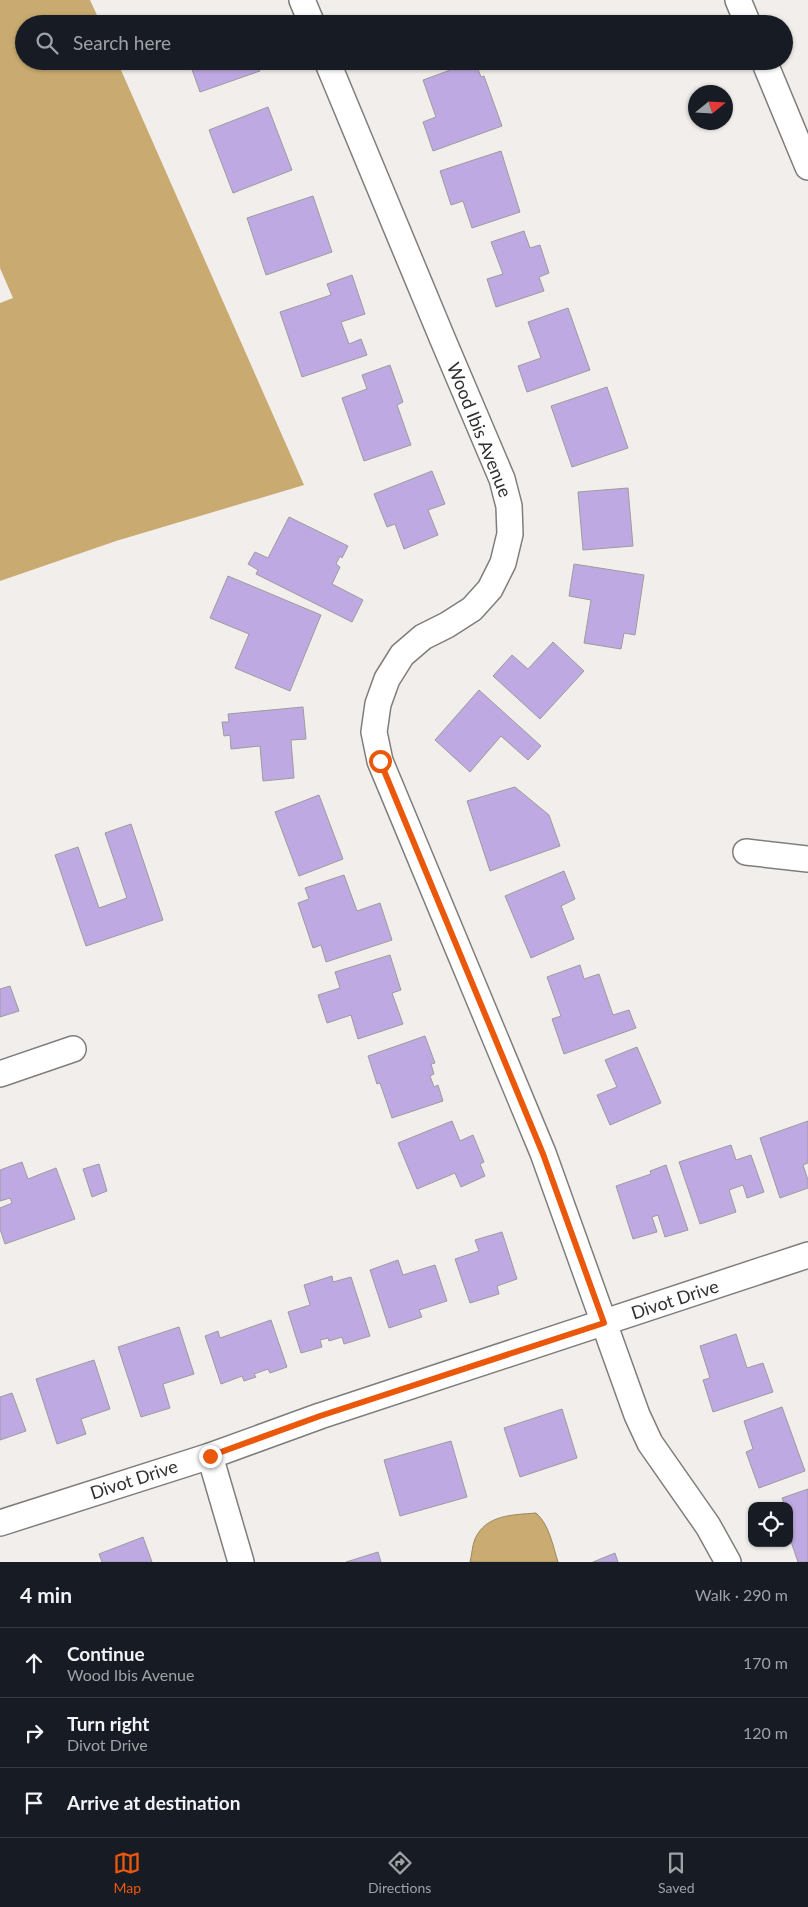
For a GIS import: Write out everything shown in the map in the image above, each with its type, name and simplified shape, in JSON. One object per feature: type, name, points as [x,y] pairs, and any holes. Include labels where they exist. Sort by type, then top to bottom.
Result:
[{"type":"street","points":[[302,0],[308,15]]},
{"type":"street","points":[[738,0],[744,15]]},
{"type":"street","name":"Wood Ibis Avenue","points":[[331,70],[442,340],[502,479],[509,506],[510,534],[503,563],[490,589],[472,609],[423,637],[402,655],[387,679],[378,704],[374,732],[380,761],[543,1154],[637,1415],[650,1444],[708,1526],[728,1562]]},
{"type":"street","points":[[768,70],[808,167]]},
{"type":"street","points":[[746,852],[808,859]]},
{"type":"street","points":[[0,1074],[73,1049]]},
{"type":"street","name":"Divot Drive","points":[[0,1523],[210,1456],[320,1416],[808,1255]]},
{"type":"street","points":[[210,1456],[241,1562]]},
{"type":"shaded area","points":[[0,0],[90,0],[97,15],[15,15],[15,70],[121,70],[304,485],[116,541],[0,581],[0,303],[13,298],[0,268]]},
{"type":"shaded area","points":[[536,1513],[547,1529],[558,1562],[470,1562],[475,1539],[486,1525],[501,1517]]},
{"type":"building","points":[[192,70],[260,71],[200,92]]},
{"type":"building","points":[[450,70],[478,70],[481,77],[484,76],[502,126],[433,151],[423,122],[436,117],[423,80]]},
{"type":"building","points":[[268,107],[292,170],[233,193],[209,130]]},
{"type":"building","points":[[501,151],[520,212],[472,228],[463,201],[451,205],[440,171]]},
{"type":"building","points":[[313,196],[332,252],[266,275],[247,218]]},
{"type":"building","points":[[524,231],[530,248],[540,245],[549,273],[539,277],[544,291],[496,307],[487,279],[503,274],[491,242]]},
{"type":"building","points":[[352,275],[365,314],[341,322],[349,344],[361,339],[367,355],[302,377],[280,312],[331,295],[327,284]]},
{"type":"building","points":[[568,308],[590,370],[527,392],[518,366],[541,358],[528,322]]},
{"type":"building","points":[[390,365],[403,402],[397,405],[411,445],[364,461],[342,398],[367,389],[362,375]]},
{"type":"building","points":[[607,387],[628,448],[572,467],[551,406]]},
{"type":"building","points":[[432,471],[445,504],[428,510],[438,535],[404,549],[395,524],[387,527],[374,494]]},
{"type":"building","points":[[628,488],[633,546],[583,550],[578,492]]},
{"type":"building","points":[[289,517],[348,546],[342,558],[340,556],[336,564],[340,567],[332,584],[363,600],[352,622],[256,574],[258,570],[248,564],[255,552],[268,558]]},
{"type":"building","points":[[574,564],[644,575],[635,635],[624,633],[621,649],[584,643],[591,600],[569,596]]},
{"type":"building","points":[[228,576],[321,615],[290,691],[235,668],[249,634],[210,618]]},
{"type":"building","points":[[553,642],[584,671],[540,719],[493,676],[512,655],[528,669]]},
{"type":"building","points":[[479,690],[541,746],[528,760],[501,736],[470,772],[435,740]]},
{"type":"building","points":[[303,707],[306,739],[291,740],[294,778],[263,781],[260,746],[231,749],[230,735],[224,736],[222,722],[229,722],[228,714]]},
{"type":"building","points":[[515,787],[549,815],[560,846],[490,871],[467,801]]},
{"type":"building","points":[[319,795],[343,859],[299,876],[275,812]]},
{"type":"building","points":[[131,824],[163,920],[86,946],[55,855],[78,847],[99,908],[127,898],[105,833]]},
{"type":"building","points":[[564,871],[575,899],[561,906],[574,939],[531,958],[505,896]]},
{"type":"building","points":[[344,875],[357,911],[380,903],[392,940],[326,962],[321,945],[313,948],[298,903],[309,899],[305,888]]},
{"type":"building","points":[[390,955],[401,990],[392,993],[403,1024],[358,1039],[351,1015],[327,1023],[318,995],[340,988],[335,972]]},
{"type":"building","points":[[580,965],[584,979],[599,974],[613,1015],[629,1010],[636,1028],[564,1054],[552,1019],[561,1016],[547,977]]},
{"type":"building","points":[[10,986],[19,1011],[0,1017],[0,989]]},
{"type":"building","points":[[425,1036],[435,1063],[431,1064],[434,1074],[430,1076],[434,1087],[438,1085],[443,1101],[392,1118],[380,1083],[377,1084],[368,1056]]},
{"type":"building","points":[[637,1047],[661,1103],[610,1125],[597,1095],[617,1087],[605,1060]]},
{"type":"building","points":[[452,1121],[460,1141],[473,1135],[484,1162],[480,1164],[485,1176],[461,1187],[455,1173],[417,1189],[398,1143]]},
{"type":"building","points":[[808,1121],[808,1163],[803,1165],[808,1180],[808,1188],[780,1198],[760,1138]]},
{"type":"building","points":[[731,1145],[736,1160],[751,1155],[764,1192],[747,1198],[743,1185],[729,1190],[736,1212],[700,1224],[679,1162]]},
{"type":"building","points":[[22,1162],[28,1179],[56,1168],[75,1219],[5,1244],[0,1229],[0,1208],[12,1203],[10,1198],[0,1201],[0,1170]]},
{"type":"building","points":[[99,1164],[107,1191],[92,1197],[83,1169]]},
{"type":"building","points":[[666,1165],[688,1230],[665,1237],[658,1215],[652,1217],[657,1232],[633,1239],[616,1186],[651,1174],[650,1171]]},
{"type":"building","points":[[502,1232],[517,1279],[497,1286],[499,1294],[470,1303],[455,1259],[479,1251],[475,1240]]},
{"type":"building","points":[[398,1260],[403,1275],[435,1265],[447,1301],[419,1310],[422,1317],[389,1328],[370,1270]]},
{"type":"building","points":[[332,1276],[333,1282],[351,1277],[370,1336],[344,1344],[342,1337],[329,1341],[328,1338],[320,1340],[322,1347],[301,1353],[288,1312],[310,1305],[304,1285]]},
{"type":"building","points":[[271,1320],[287,1367],[270,1373],[268,1369],[254,1374],[256,1377],[244,1381],[242,1376],[221,1384],[205,1336],[218,1331],[220,1338]]},
{"type":"building","points":[[179,1327],[194,1374],[163,1384],[170,1408],[141,1417],[118,1347]]},
{"type":"building","points":[[736,1334],[747,1368],[763,1363],[773,1392],[713,1412],[703,1380],[710,1378],[700,1346]]},
{"type":"building","points":[[94,1360],[110,1409],[81,1419],[86,1434],[57,1444],[36,1379]]},
{"type":"building","points":[[12,1393],[26,1431],[0,1440],[0,1397]]},
{"type":"building","points":[[782,1407],[805,1471],[759,1488],[746,1452],[753,1449],[744,1421]]},
{"type":"building","points":[[562,1409],[577,1458],[520,1477],[504,1428]]},
{"type":"building","points":[[451,1441],[467,1497],[400,1516],[384,1460]]},
{"type":"building","points":[[808,1489],[808,1562],[798,1562],[793,1547],[793,1502],[784,1502],[782,1498]]},
{"type":"building","points":[[143,1537],[152,1562],[102,1562],[99,1554]]},
{"type":"building","points":[[378,1552],[381,1562],[346,1562]]},
{"type":"building","points":[[615,1553],[618,1562],[593,1562]]},
{"type":"route","points":[[210,1456],[320,1416],[604,1323],[543,1154],[380,761]]}]
